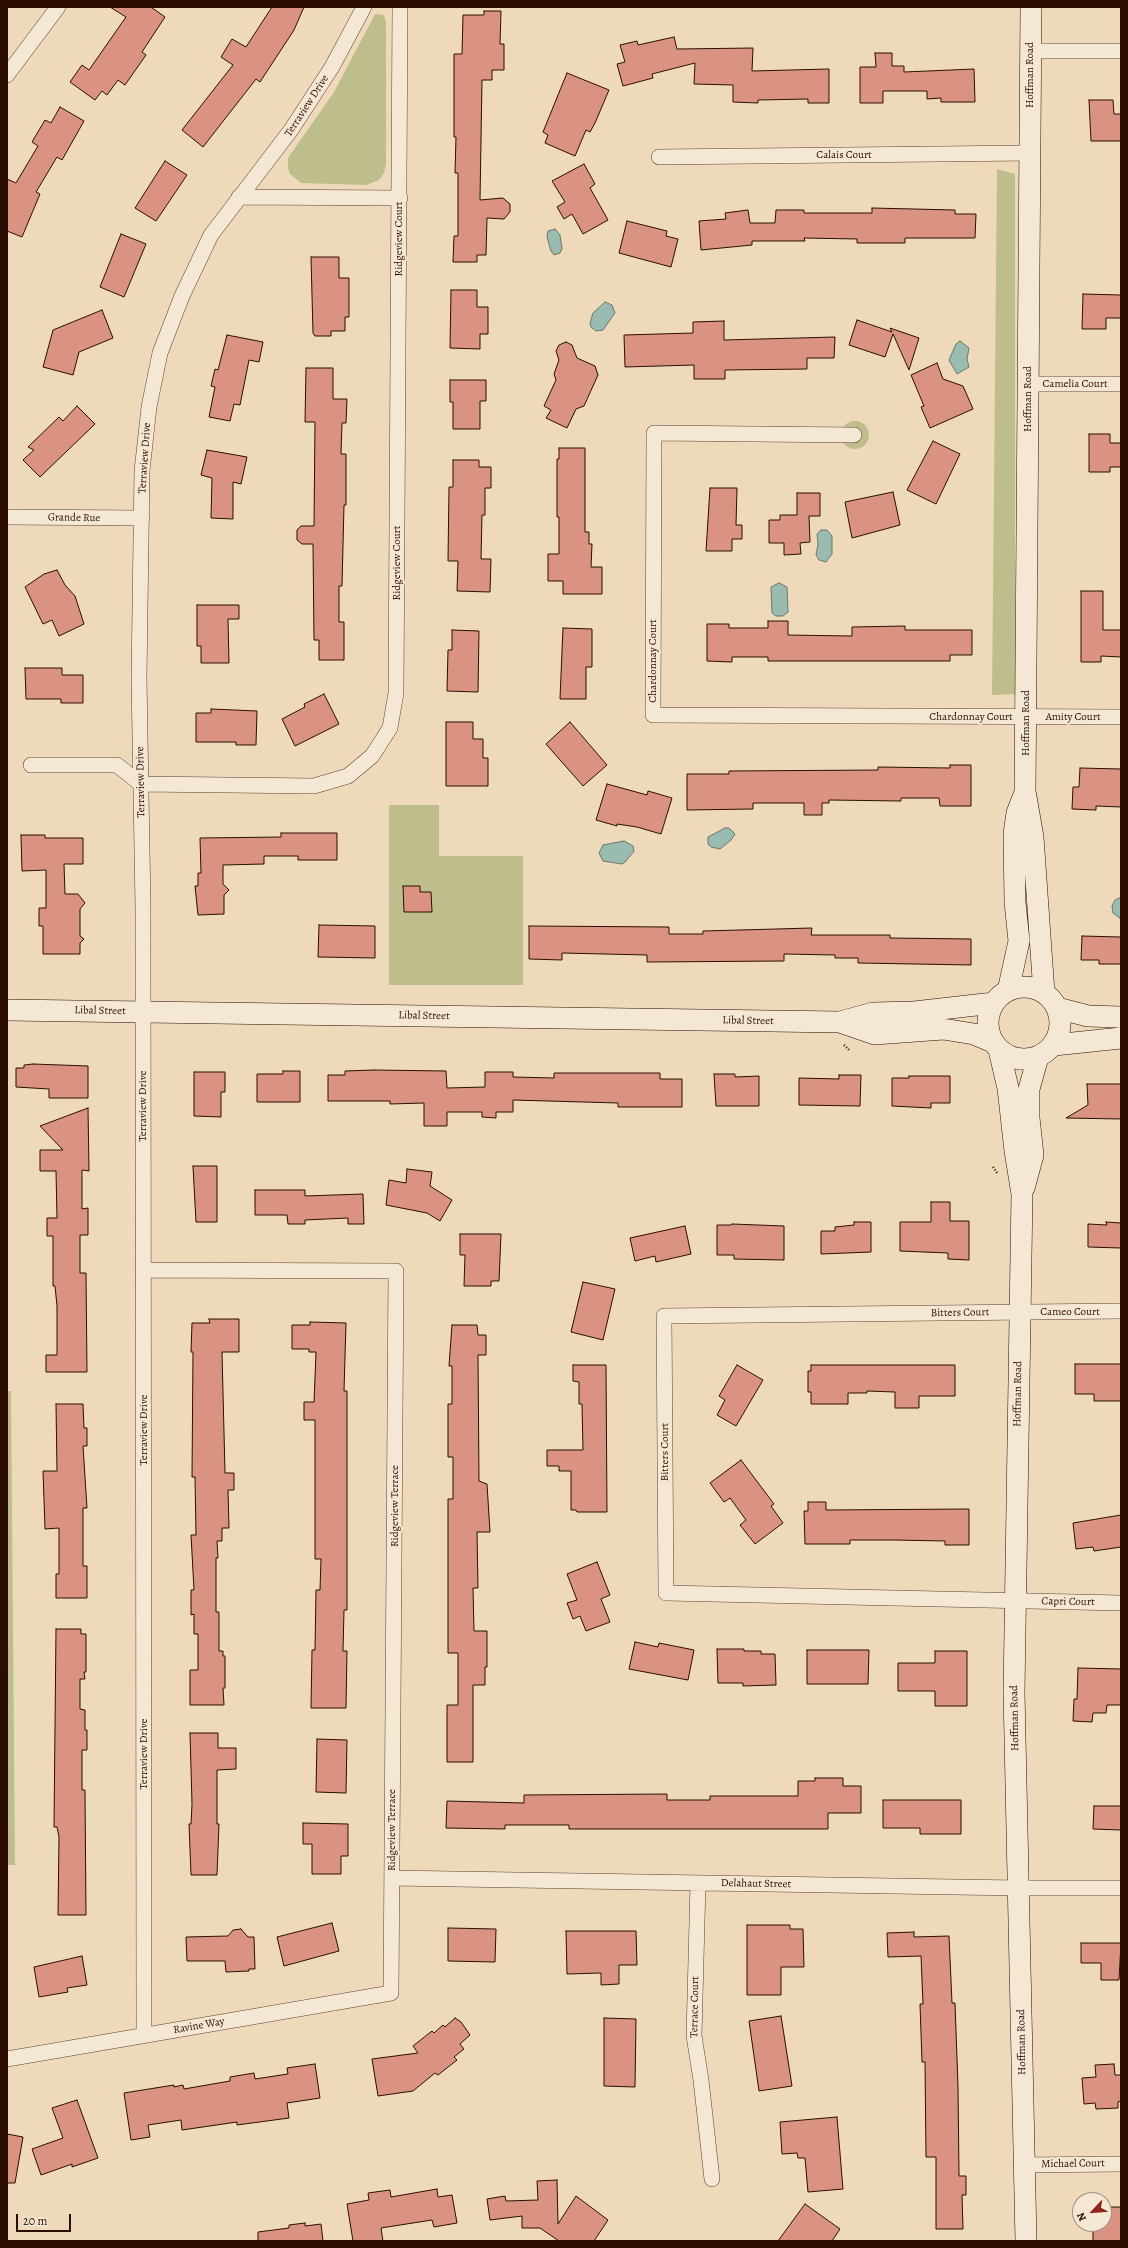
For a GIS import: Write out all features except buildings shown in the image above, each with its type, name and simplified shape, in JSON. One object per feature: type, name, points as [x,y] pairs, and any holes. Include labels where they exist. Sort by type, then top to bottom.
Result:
[{"type":"street","points":[[7,75],[58,7]]},
{"type":"street","name":"Terraview Drive","points":[[144,2036],[143,1011],[139,678],[142,471],[149,407],[160,353],[182,296],[211,236],[291,130],[332,67],[364,7]]},
{"type":"street","name":"Ridgeview Court","points":[[141,784],[314,786],[348,776],[372,756],[390,728],[396,693],[400,7]]},
{"type":"street","name":"Hoffman Road","points":[[1031,7],[1025,791],[1033,837],[1050,1001]]},
{"type":"street","points":[[1030,51],[1121,51]]},
{"type":"street","name":"Calais Court","points":[[659,157],[1030,153]]},
{"type":"street","points":[[239,198],[400,198]]},
{"type":"street","name":"Camelia Court","points":[[1028,384],[1121,384]]},
{"type":"street","name":"Chardonnay Court","points":[[854,435],[654,433],[653,715],[1026,717]]},
{"type":"street","name":"Grande Rue","points":[[7,517],[142,518]]},
{"type":"street","name":"Amity Court","points":[[1026,717],[1121,717]]},
{"type":"street","points":[[31,765],[116,765],[141,784]]},
{"type":"street","name":"Hoffman Road","points":[[1001,997],[1019,941],[1015,902],[1014,834],[1017,813],[1025,791]]},
{"type":"street","points":[[1121,1017],[1088,1016],[1050,1001],[1027,987],[1001,997],[987,1023],[996,1046],[1018,1059],[1038,1057],[1054,1045],[1121,1038]]},
{"type":"street","name":"Libal Street","points":[[7,1010],[840,1022],[873,1013],[914,1012],[1001,997]]},
{"type":"street","points":[[1050,1001],[1060,1027],[1054,1045]]},
{"type":"street","name":"Libal Street","points":[[840,1022],[875,1034],[944,1029],[974,1034],[996,1046]]},
{"type":"street","name":"Hoffman Road","points":[[996,1046],[1008,1088],[1015,1151],[1022,1194],[1014,1692],[1026,2241]]},
{"type":"street","name":"Hoffman Road","points":[[1022,1194],[1033,1155],[1029,1118],[1029,1088],[1038,1057]]},
{"type":"street","name":"Ridgeview Terrace","points":[[143,1270],[396,1271],[391,1993]]},
{"type":"street","name":"Cameo Court","points":[[1019,1312],[1121,1311]]},
{"type":"street","name":"Bitters Court","points":[[1015,1601],[666,1593],[664,1316],[1019,1312]]},
{"type":"street","name":"Capri Court","points":[[1015,1601],[1121,1603]]},
{"type":"street","name":"Delahaut Street","points":[[392,1878],[1018,1888],[1121,1888]]},
{"type":"street","name":"Terrace Court","points":[[698,1883],[694,2036],[712,2179]]},
{"type":"street","name":"Ravine Way","points":[[7,2059],[391,1993]]},
{"type":"street","name":"Michael Court","points":[[1024,2165],[1121,2164]]},
{"type":"green space","points":[[375,14],[384,15],[386,22],[386,164],[384,173],[379,180],[366,185],[301,183],[290,174],[288,168],[288,158],[334,92]]},
{"type":"green space","points":[[997,169],[1015,174],[1015,694],[992,695]]},
{"type":"green space","points":[[855,421],[865,425],[869,435],[865,445],[855,449],[845,445],[841,435],[845,425]]},
{"type":"green space","points":[[389,805],[439,805],[439,856],[523,856],[523,985],[389,985]]},
{"type":"green space","points":[[7,1391],[11,1391],[15,1865],[7,1865]]},
{"type":"water","points":[[555,229],[560,235],[562,249],[560,253],[554,255],[551,251],[547,237],[548,231]]},
{"type":"water","points":[[605,302],[612,305],[615,313],[603,330],[596,331],[591,327],[590,323],[593,313]]},
{"type":"water","points":[[960,341],[969,348],[967,359],[969,367],[957,374],[949,360],[956,344]]},
{"type":"water","points":[[821,530],[827,530],[832,536],[832,554],[826,562],[819,560],[816,555],[818,544],[817,534]]},
{"type":"water","points":[[779,583],[787,587],[788,612],[783,616],[776,616],[772,613],[771,587]]},
{"type":"water","points":[[725,828],[729,828],[735,834],[731,840],[720,849],[711,847],[708,844],[708,837]]},
{"type":"water","points":[[624,841],[633,846],[634,851],[625,862],[622,864],[603,861],[599,853],[603,845]]},
{"type":"water","points":[[1121,897],[1121,919],[1113,913],[1112,906],[1115,900]]}]
